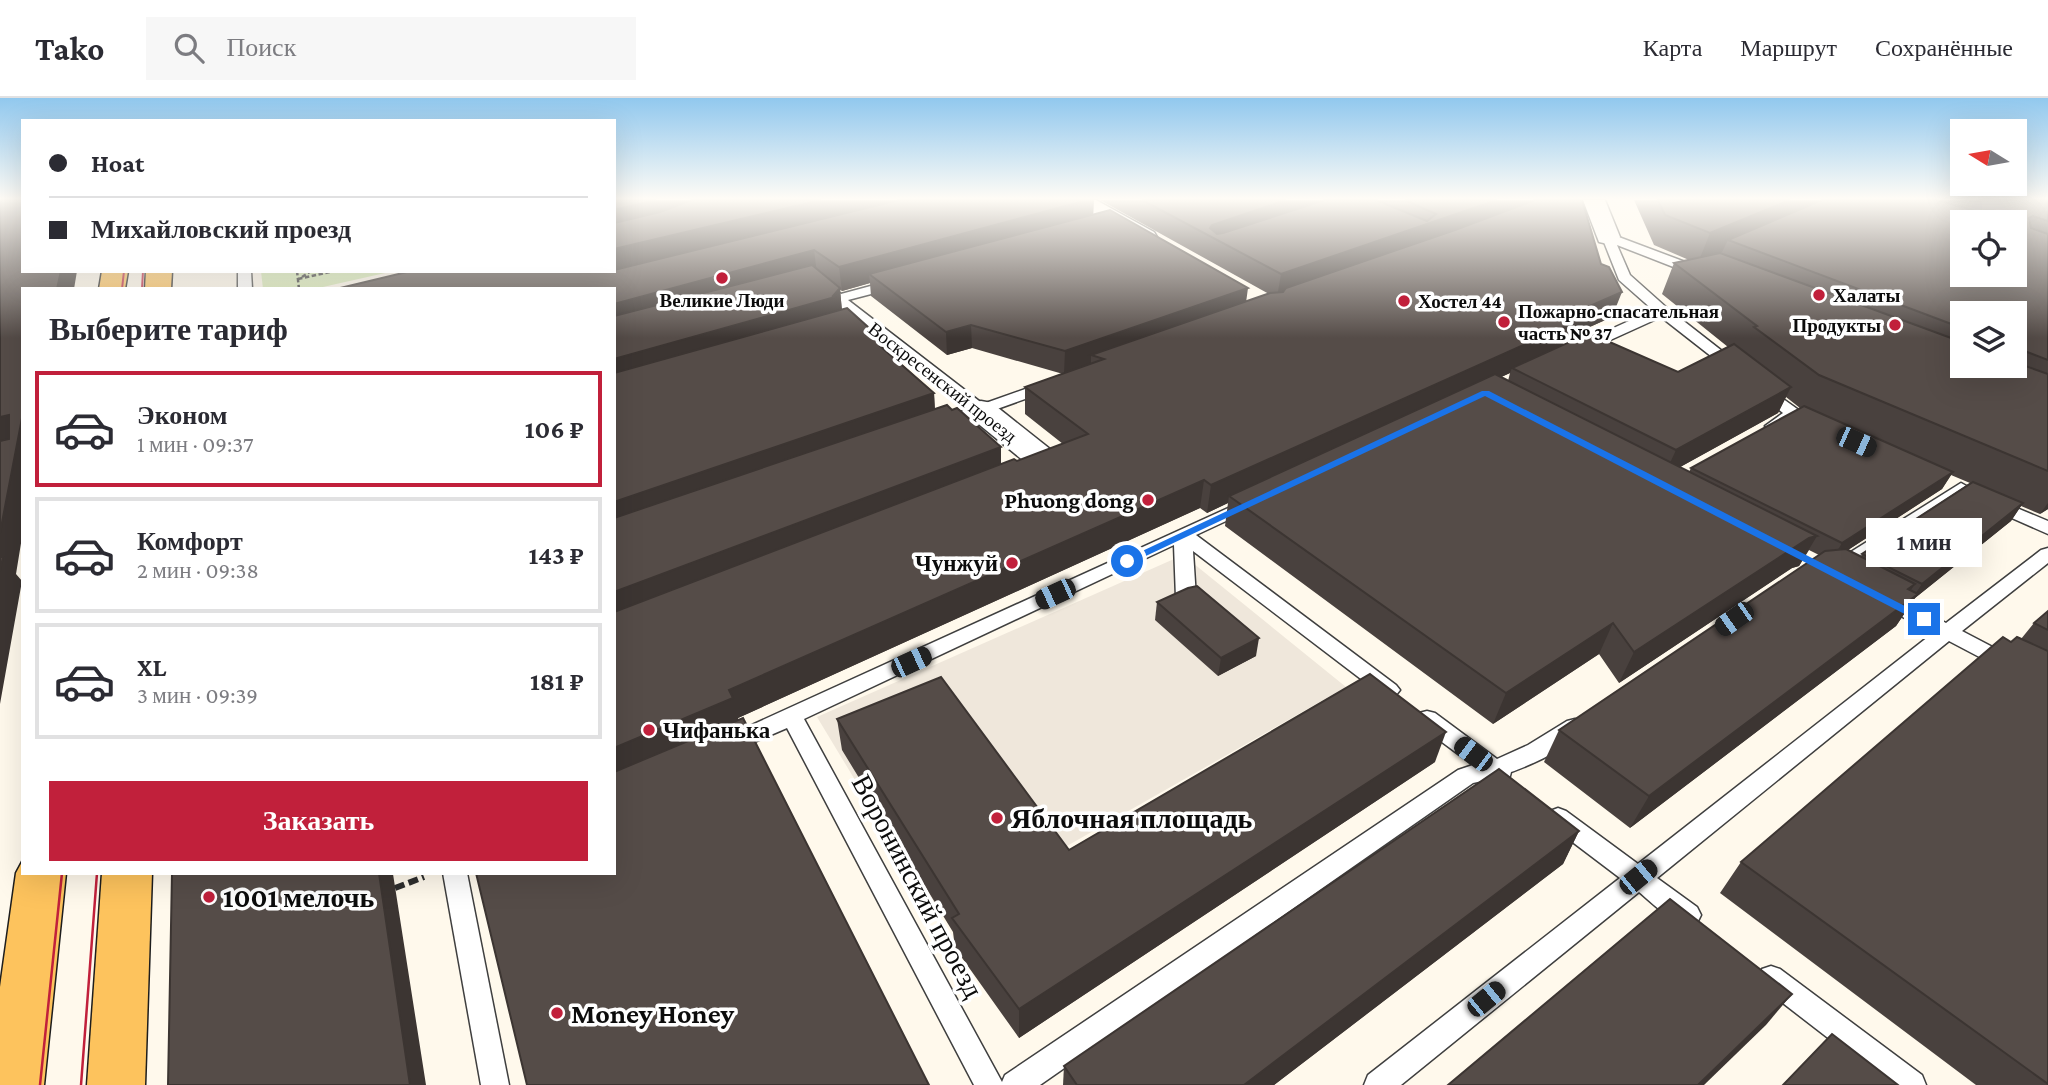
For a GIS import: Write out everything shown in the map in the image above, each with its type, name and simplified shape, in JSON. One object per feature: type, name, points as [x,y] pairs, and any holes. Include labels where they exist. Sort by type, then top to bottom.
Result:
[{"type":"main road","points":[[15,1085],[11,1028],[41,875]]},
{"type":"main road","points":[[116,1085],[127,875]]},
{"type":"street","points":[[1159,246],[1163,248]]},
{"type":"street","name":"Воскресенский проезд","points":[[981,410],[1035,469]]},
{"type":"lane","points":[[1612,246],[1624,277],[1662,311],[1800,417],[1759,434]]},
{"type":"lane","points":[[1634,246],[1705,271]]},
{"type":"lane","name":"Воскресенский проезд","points":[[805,284],[818,281],[838,299],[858,324],[981,410]]},
{"type":"lane","points":[[838,299],[904,281]]},
{"type":"lane","points":[[1561,358],[1662,311]]},
{"type":"lane","points":[[929,429],[1060,382]]},
{"type":"lane","points":[[1937,478],[2048,528]]},
{"type":"lane","points":[[1961,488],[1825,570],[1861,586],[2048,685]]},
{"type":"lane","points":[[716,751],[792,718],[1269,494]]},
{"type":"lane","points":[[1184,534],[1186,598]]},
{"type":"lane","points":[[1184,534],[1517,787]]},
{"type":"lane","points":[[1378,1085],[2048,554]]},
{"type":"lane","points":[[1015,1085],[1466,776],[1495,770],[1535,754],[1593,715]]},
{"type":"lane","name":"Воронинский проезд","points":[[792,718],[989,1085]]},
{"type":"lane","points":[[1539,803],[1703,927]]},
{"type":"lane","points":[[455,875],[495,1085]]},
{"type":"lane","points":[[1747,960],[1912,1085]]},
{"type":"path","points":[[296,273],[299,287]]},
{"type":"path","points":[[298,279],[308,273]]},
{"type":"path","points":[[298,279],[326,273]]},
{"type":"path","points":[[396,888],[427,875]]},
{"type":"green space","points":[[261,273],[385,273],[323,287],[263,287]]},
{"type":"shaded area","name":"Яблочная площадь","points":[[1183,555],[1346,687],[939,919],[817,717]]},
{"type":"building","points":[[0,246],[21,246],[21,273],[61,273],[57,287],[21,287],[21,423],[0,533],[0,441],[9,439],[9,415],[0,417]]},
{"type":"building","points":[[711,246],[917,246],[839,267],[814,250],[616,303],[616,287],[344,287],[403,273],[616,273],[616,270]]},
{"type":"building","points":[[974,246],[1174,246],[1248,288],[1065,351],[971,325],[946,332],[869,274]]},
{"type":"building","points":[[1229,246],[1363,246],[1281,274]]},
{"type":"building","points":[[1408,246],[1596,246],[1601,264],[1609,267],[1622,292],[1560,319],[1570,324],[1211,485],[1204,480],[729,690],[733,698],[616,747],[616,611],[1014,459],[1017,461],[1088,434],[1025,387],[1104,359],[1091,355],[1270,293],[1283,292],[1286,288]]},
{"type":"building","points":[[1744,246],[1950,246],[1950,287],[2027,287],[2027,246],[2048,246],[2048,360],[2027,352],[2027,301],[1950,301],[1950,323]]},
{"type":"building","points":[[1720,253],[1950,338],[1950,378],[2027,378],[2027,367],[2048,374],[2048,471],[1819,375],[1674,263]]},
{"type":"building","points":[[812,265],[840,288],[833,296],[835,297],[616,358],[616,315]]},
{"type":"building","points":[[847,308],[887,344],[880,346],[934,393],[616,501],[616,372]]},
{"type":"building","points":[[1589,333],[1678,372],[1734,344],[1791,387],[1676,450],[1512,368]]},
{"type":"building","points":[[1495,374],[1817,536],[1809,538],[1634,652],[1613,623],[1506,693],[1229,496]]},
{"type":"building","points":[[947,405],[952,410],[957,408],[1001,447],[616,591],[616,517]]},
{"type":"building","points":[[1804,406],[1953,472],[1842,543],[1691,468]]},
{"type":"building","points":[[1973,482],[2023,503],[1922,584],[1862,554]]},
{"type":"building","points":[[1846,549],[1915,584],[1908,589],[1918,594],[1649,796],[1559,730],[1825,551]]},
{"type":"building","points":[[1197,586],[1259,638],[1221,658],[1157,602]]},
{"type":"building","points":[[2048,611],[2048,630],[2034,623]]},
{"type":"building","points":[[2003,637],[2011,642],[2017,637],[2048,651],[2048,1084],[1741,862]]},
{"type":"building","points":[[1370,674],[1446,732],[1019,1009],[952,918],[959,914],[837,719],[941,677],[1069,850]]},
{"type":"building","points":[[743,718],[929,1085],[527,1085],[476,875],[616,875],[616,771]]},
{"type":"building","points":[[1499,769],[1579,831],[1244,1085],[1077,1085],[1064,1066]]},
{"type":"building","points":[[172,875],[379,875],[410,1085],[168,1085]]},
{"type":"building","points":[[1670,899],[1792,994],[1698,1085],[1448,1085]]},
{"type":"building","points":[[1832,1034],[1898,1085],[1783,1085]]},
{"type":"tram line","points":[[122,287],[124,273]]},
{"type":"tram line","points":[[142,287],[143,273]]},
{"type":"tram line","points":[[40,1085],[62,875]]},
{"type":"tram line","points":[[81,1085],[97,875]]},
{"type":"place","name":"Великие Люди","points":[[722,278]]},
{"type":"place","name":"Халаты","points":[[1819,295]]},
{"type":"place","name":"Хостел 44","points":[[1404,301]]},
{"type":"place","name":"Пожарно-спасательная часть № 37","points":[[1504,322]]},
{"type":"place","name":"Продукты","points":[[1895,325]]},
{"type":"place","name":"Phuong dong","points":[[1148,500]]},
{"type":"place","name":"Чунжуй","points":[[1012,563]]},
{"type":"place","name":"Чифанька","points":[[649,730]]},
{"type":"place","name":"Яблочная площадь","points":[[997,818]]},
{"type":"place","name":"1001 мелочь","points":[[209,897]]},
{"type":"place","name":"Money Honey","points":[[557,1013]]},
{"type":"route","points":[[1127,561],[1486,393],[1924,619]]}]
